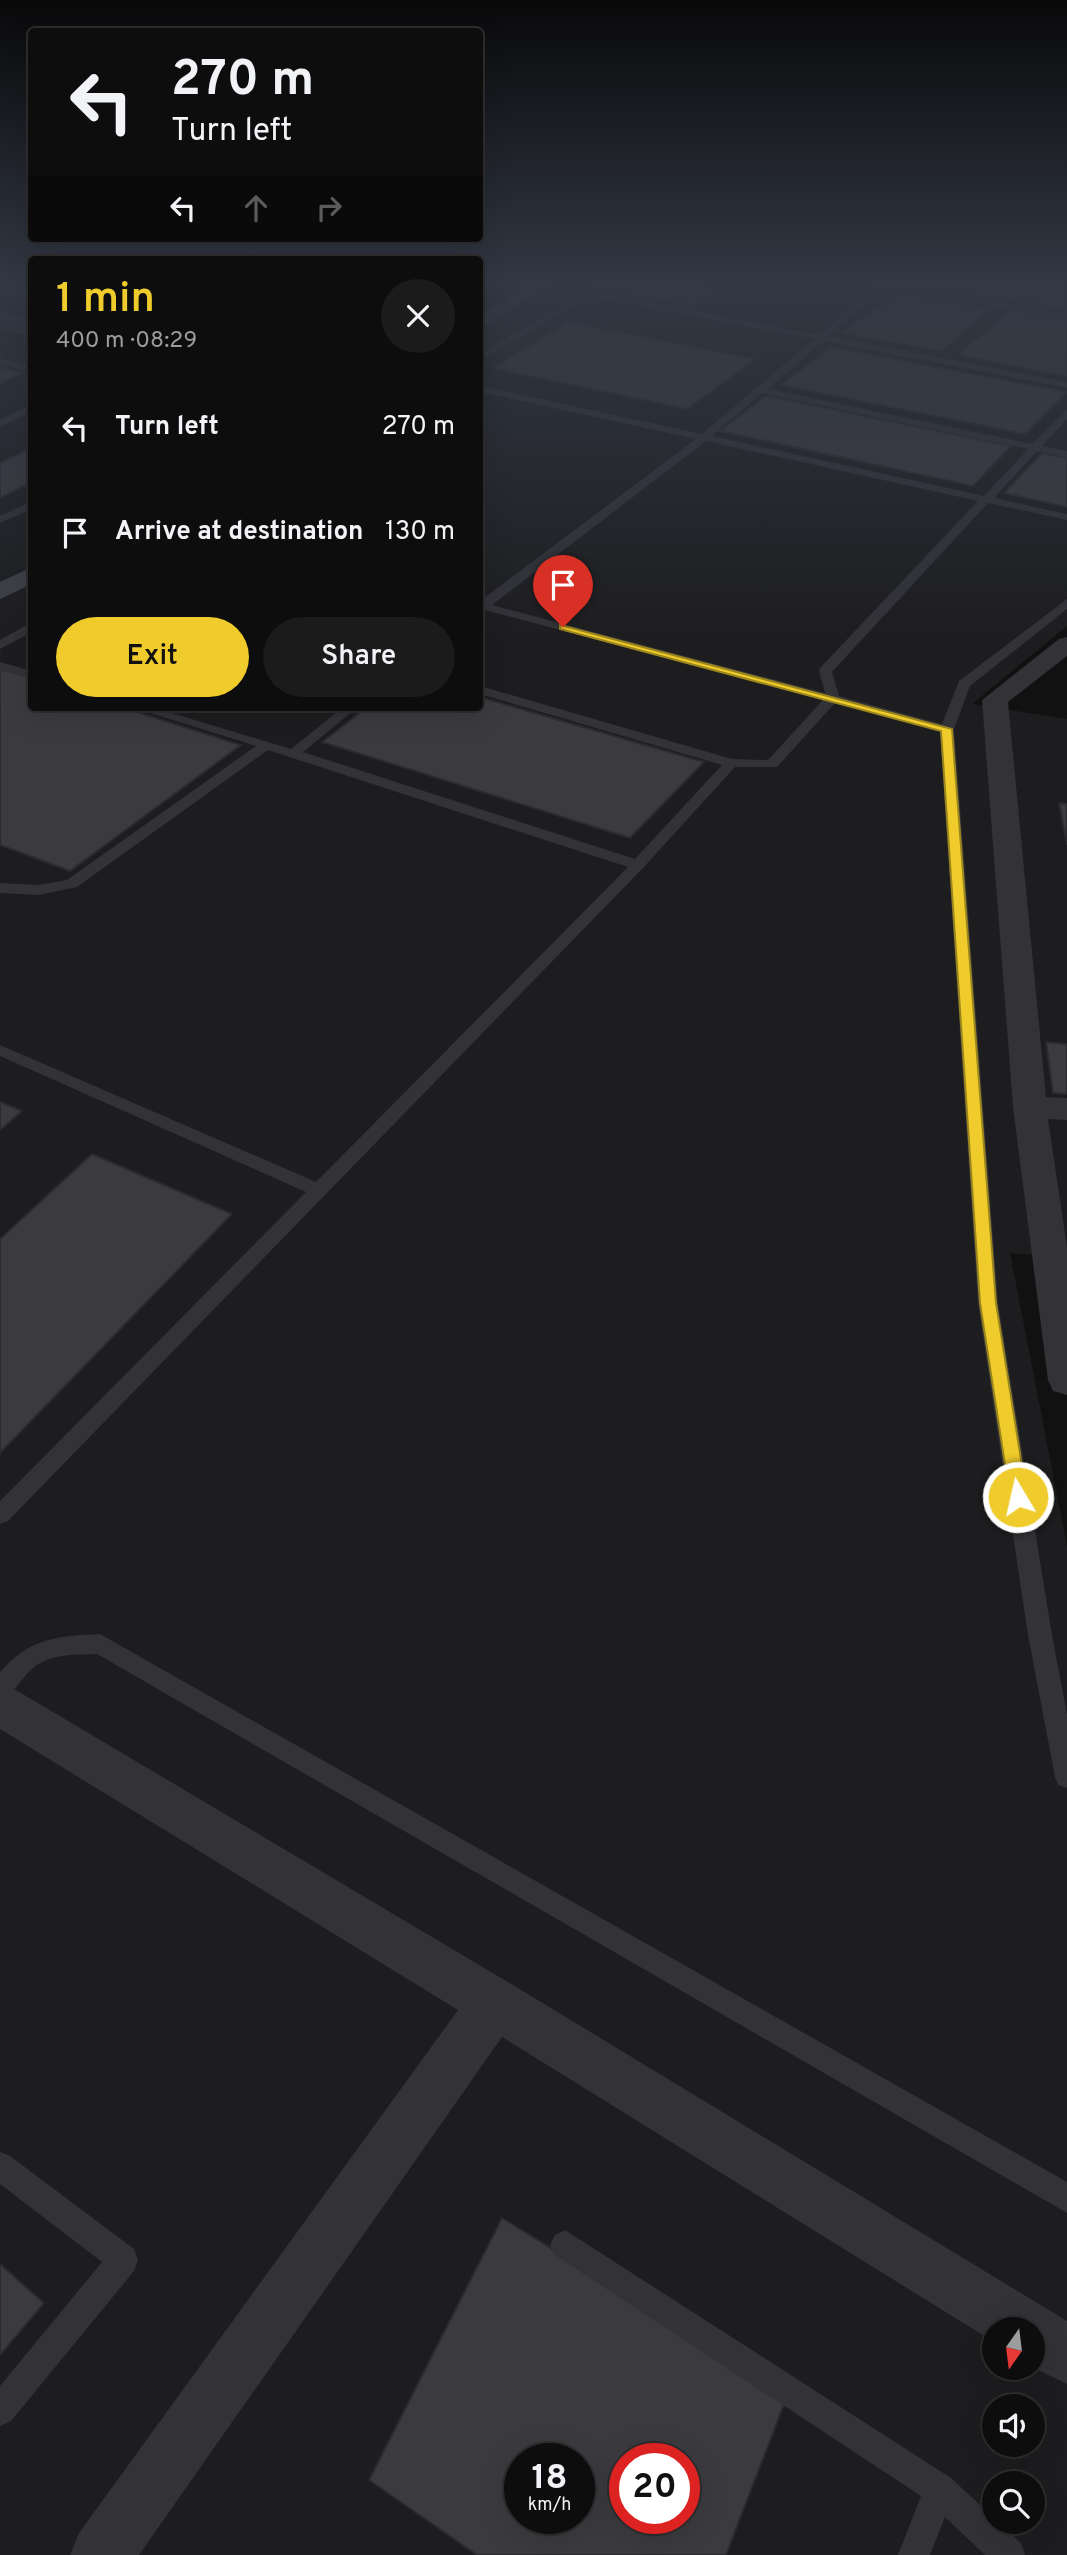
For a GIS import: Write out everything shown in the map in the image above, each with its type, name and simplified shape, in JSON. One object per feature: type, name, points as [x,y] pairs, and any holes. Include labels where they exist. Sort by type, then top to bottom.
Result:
[{"type":"main road","points":[[0,572],[28,556]]},
{"type":"main road","points":[[0,592],[28,576]]},
{"type":"street","points":[[1067,644],[995,700],[1030,1107],[1067,1380]]},
{"type":"street","points":[[1030,1107],[1067,1109]]},
{"type":"street","points":[[0,1705],[495,2003],[1006,2317]]},
{"type":"street","points":[[101,2555],[495,2003]]},
{"type":"street","points":[[1045,2341],[1067,2355]]},
{"type":"lane","points":[[542,403],[1067,517]]},
{"type":"lane","points":[[483,604],[704,438],[745,403]]},
{"type":"lane","points":[[824,403],[1067,454]]},
{"type":"lane","points":[[0,424],[28,409]]},
{"type":"lane","points":[[832,698],[825,671],[1067,412]]},
{"type":"lane","points":[[0,520],[28,506]]},
{"type":"lane","points":[[1067,603],[964,684],[947,729],[988,1303],[1040,1635],[1067,1777]]},
{"type":"lane","points":[[483,607],[947,729]]},
{"type":"lane","points":[[0,645],[28,628]]},
{"type":"lane","points":[[0,666],[28,674]]},
{"type":"lane","points":[[483,692],[731,764],[772,764],[832,698]]},
{"type":"lane","points":[[151,711],[266,745],[638,865]]},
{"type":"lane","points":[[291,755],[346,711]]},
{"type":"lane","points":[[0,888],[39,890],[72,884],[266,745]]},
{"type":"lane","points":[[0,1515],[321,1191],[638,865],[731,764]]},
{"type":"lane","points":[[0,1050],[321,1191]]},
{"type":"lane","points":[[0,1689],[25,1660],[35,1655],[56,1646],[100,1644],[1067,2198]]},
{"type":"lane","points":[[0,2166],[123,2260],[0,2410]]},
{"type":"lane","points":[[565,2245],[940,2488],[1009,2555]]},
{"type":"lane","points":[[914,2555],[940,2488]]},
{"type":"shaded area","points":[[0,403],[28,403],[28,711],[483,711],[483,403],[1067,403],[1067,626],[972,704],[1067,719],[1067,1258],[1010,1253],[1067,1546],[1067,2555],[0,2555]]},
{"type":"building","points":[[660,403],[695,403],[687,409]]},
{"type":"building","points":[[756,403],[801,403],[1011,446],[973,486],[720,431]]},
{"type":"building","points":[[872,403],[1056,403],[1025,434]]},
{"type":"building","points":[[28,449],[28,484],[0,498],[0,463]]},
{"type":"building","points":[[1042,453],[1067,458],[1067,507],[1004,493]]},
{"type":"building","points":[[0,668],[28,677],[28,711],[135,711],[241,745],[70,871],[0,845]]},
{"type":"building","points":[[483,698],[704,762],[630,838],[322,742],[362,711],[483,711]]},
{"type":"building","points":[[1059,803],[1067,804],[1067,845]]},
{"type":"building","points":[[1046,1042],[1067,1044],[1067,1094],[1053,1093]]},
{"type":"building","points":[[0,1102],[22,1111],[0,1130]]},
{"type":"building","points":[[92,1154],[232,1214],[0,1453],[0,1239]]},
{"type":"building","points":[[502,2218],[788,2394],[726,2555],[477,2555],[369,2480]]},
{"type":"building","points":[[0,2264],[44,2303],[0,2355]]},
{"type":"route","points":[[563,627],[947,729],[988,1303],[1018,1497]]}]
